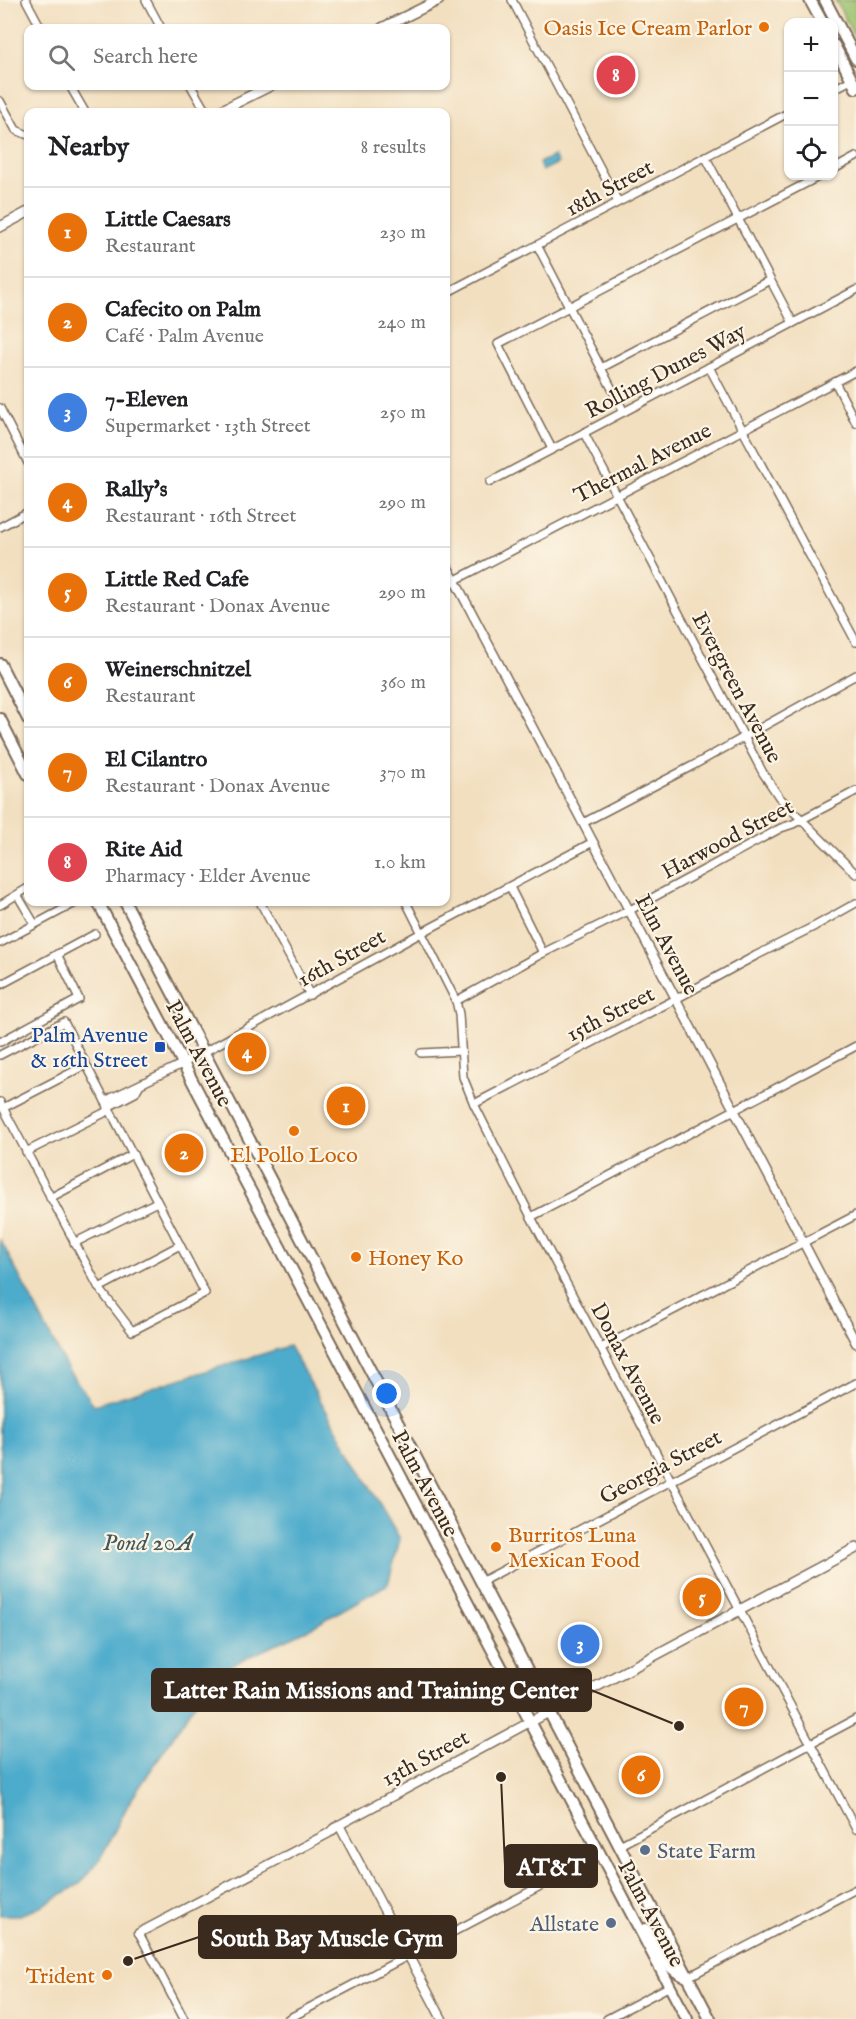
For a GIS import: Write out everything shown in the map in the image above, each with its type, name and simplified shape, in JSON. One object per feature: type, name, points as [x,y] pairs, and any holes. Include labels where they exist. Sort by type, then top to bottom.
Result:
[{"type":"main road","points":[[390,24],[439,0]]},
{"type":"main road","points":[[810,0],[820,18]]},
{"type":"main road","points":[[825,0],[856,59]]},
{"type":"main road","points":[[838,52],[855,82]]},
{"type":"main road","points":[[226,108],[262,90]]},
{"type":"main road","points":[[0,227],[24,214]]},
{"type":"main road","points":[[0,664],[24,711]]},
{"type":"main road","points":[[0,719],[24,766]]},
{"type":"main road","name":"Palm Avenue","points":[[100,906],[687,2019]]},
{"type":"main road","name":"Palm Avenue","points":[[127,906],[710,2019]]},
{"type":"main road","name":"13th Street","points":[[530,1722],[856,1548]]},
{"type":"main road","points":[[634,1919],[645,1927],[668,1966],[678,1974],[688,1977]]},
{"type":"street","points":[[26,0],[39,24]]},
{"type":"street","points":[[146,0],[159,24]]},
{"type":"street","points":[[512,0],[618,202]]},
{"type":"street","points":[[838,88],[855,82]]},
{"type":"street","points":[[72,90],[83,108]]},
{"type":"street","points":[[193,90],[204,108]]},
{"type":"street","points":[[0,101],[16,130],[24,133]]},
{"type":"street","name":"18th Street","points":[[450,291],[784,116]]},
{"type":"street","points":[[705,156],[793,323]]},
{"type":"street","points":[[838,167],[856,157]]},
{"type":"street","points":[[552,449],[498,344],[812,180]]},
{"type":"street","points":[[537,245],[624,412]]},
{"type":"street","points":[[601,368],[770,280]]},
{"type":"street","name":"Rolling Dunes Way","points":[[490,482],[856,290]]},
{"type":"street","points":[[709,367],[856,642]]},
{"type":"street","name":"Thermal Avenue","points":[[450,582],[856,371]]},
{"type":"street","points":[[835,382],[856,423]]},
{"type":"street","points":[[0,408],[24,455]]},
{"type":"street","name":"Evergreen Avenue","points":[[584,433],[763,773],[779,797],[856,874]]},
{"type":"street","points":[[0,527],[24,514]]},
{"type":"street","name":"Elm Avenue","points":[[450,572],[856,1343]]},
{"type":"street","points":[[583,823],[856,675]]},
{"type":"street","name":"Harwood Street","points":[[456,1001],[771,833],[856,792]]},
{"type":"street","name":"16th Street","points":[[26,1152],[108,1106],[131,1088],[205,1052],[593,842]]},
{"type":"street","points":[[510,887],[543,953]]},
{"type":"street","points":[[0,905],[24,891]]},
{"type":"street","points":[[18,896],[34,923]]},
{"type":"street","name":"15th Street","points":[[474,1104],[856,903]]},
{"type":"street","points":[[0,943],[69,906]]},
{"type":"street","points":[[263,906],[310,995]]},
{"type":"street","name":"Donax Avenue","points":[[408,906],[456,1001],[463,1077],[474,1104],[856,1829]]},
{"type":"street","points":[[0,985],[95,934]]},
{"type":"street","points":[[0,1042],[79,999],[57,954]]},
{"type":"street","points":[[0,1054],[64,1023],[108,1106],[205,1293],[132,1331],[99,1288],[2,1105],[86,1065]]},
{"type":"street","points":[[531,1216],[856,1046]]},
{"type":"street","points":[[421,1053],[461,1050]]},
{"type":"street","points":[[50,1198],[133,1154]]},
{"type":"street","points":[[74,1243],[158,1202]]},
{"type":"street","points":[[601,1347],[856,1215]]},
{"type":"street","points":[[99,1288],[180,1245]]},
{"type":"street","name":"Georgia Street","points":[[482,1582],[856,1383]]},
{"type":"street","points":[[618,1846],[856,1719]]},
{"type":"street","name":"13th Street","points":[[139,1934],[530,1722]]},
{"type":"street","points":[[339,1825],[442,2019]]},
{"type":"street","points":[[288,2019],[599,1855]]},
{"type":"street","points":[[688,1977],[856,1889]]},
{"type":"street","points":[[139,1934],[184,2019]]},
{"type":"street","points":[[607,2019],[670,1986]]},
{"type":"green space","points":[[835,0],[856,0],[856,40],[837,3]]},
{"type":"water","points":[[554,156],[558,163],[542,171],[539,163]]},
{"type":"water","name":"Pond 20A","points":[[0,1239],[68,1370],[94,1405],[289,1346],[400,1539],[388,1584],[307,1630],[216,1672],[129,1803],[101,1857],[80,1884],[36,1909],[19,1915],[0,1915]]},
{"type":"place","name":"Oasis Ice Cream Parlor","points":[[764,27]]},
{"type":"place","name":"Rite Aid","points":[[616,75]]},
{"type":"place","name":"Palm Avenue & 16th Street","points":[[160,1047]]},
{"type":"place","name":"Rally's","points":[[247,1052]]},
{"type":"place","name":"Little Caesars","points":[[346,1106]]},
{"type":"place","name":"El Pollo Loco","points":[[294,1131]]},
{"type":"place","name":"Cafecito on Palm","points":[[184,1153]]},
{"type":"place","name":"Honey Ko","points":[[356,1257]]},
{"type":"place","name":"Burritos Luna Mexican Food","points":[[496,1547]]},
{"type":"place","name":"Little Red Cafe","points":[[702,1597]]},
{"type":"place","name":"7-Eleven","points":[[580,1644]]},
{"type":"place","name":"El Cilantro","points":[[744,1707]]},
{"type":"place","name":"Latter Rain Missions and Training Center","points":[[679,1726]]},
{"type":"place","name":"Weinerschnitzel","points":[[641,1775]]},
{"type":"place","name":"AT&T","points":[[501,1777]]},
{"type":"place","name":"State Farm","points":[[645,1850]]},
{"type":"place","name":"Allstate","points":[[611,1923]]},
{"type":"place","name":"South Bay Muscle Gym","points":[[128,1961]]},
{"type":"place","name":"Trident","points":[[107,1975]]}]
